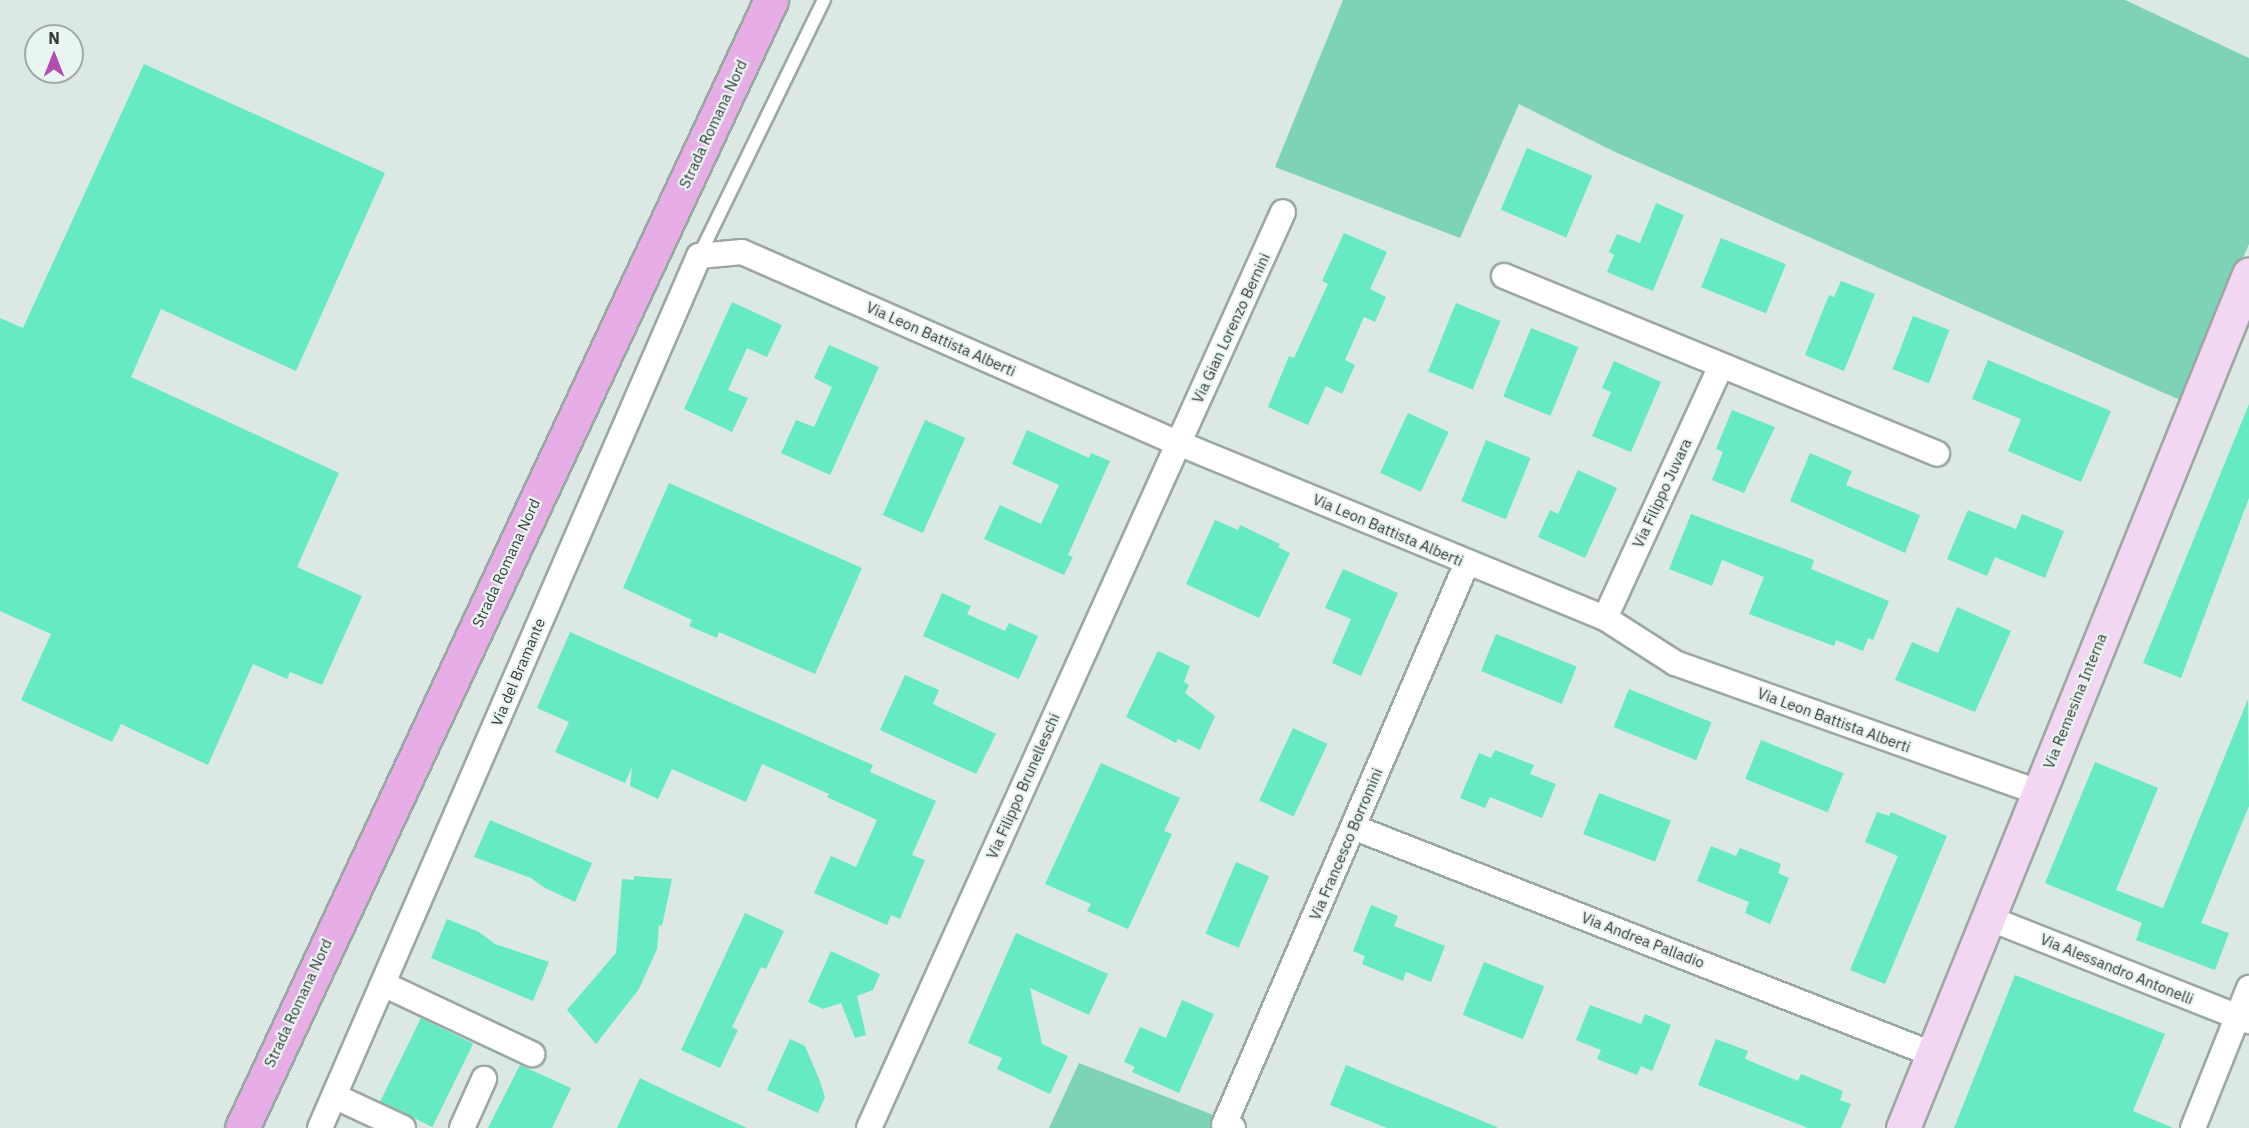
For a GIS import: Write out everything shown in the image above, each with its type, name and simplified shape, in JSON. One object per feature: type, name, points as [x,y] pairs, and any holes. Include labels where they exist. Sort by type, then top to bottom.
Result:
[{"type":"main road","name":"Strada Romana Nord","points":[[242,1128],[771,0]]},
{"type":"street","name":"Via Gian Lorenzo Bernini","points":[[1178,443],[1283,212]]},
{"type":"street","name":"Via Leon Battista Alberti","points":[[699,256],[742,252],[1178,443],[1605,618],[1675,663],[2038,792]]},
{"type":"street","name":"Via del Bramante","points":[[320,1128],[699,256]]},
{"type":"street","name":"Via Remesina Interna","points":[[1903,1128],[2038,792],[2239,329],[2249,274]]},
{"type":"street","points":[[1504,276],[1720,368],[1937,454]]},
{"type":"street","name":"Via Filippo Juvara","points":[[1605,618],[1720,368]]},
{"type":"street","name":"Via Filippo Brunelleschi","points":[[869,1128],[1178,443]]},
{"type":"street","name":"Via Francesco Borromini","points":[[1229,1126],[1353,827],[1467,563]]},
{"type":"street","name":"Via Andrea Palladio","points":[[1353,827],[1932,1053]]},
{"type":"street","name":"Via Alessandro Antonelli","points":[[1986,917],[2243,1019]]},
{"type":"street","points":[[383,984],[532,1053]]},
{"type":"street","points":[[2193,1128],[2243,1019],[2249,988]]},
{"type":"street","points":[[462,1128],[484,1079]]},
{"type":"street","points":[[334,1096],[403,1128]]},
{"type":"lane","points":[[699,256],[824,0]]},
{"type":"green space","points":[[1343,0],[2125,0],[2249,58],[2249,244],[2180,400],[1613,151],[1519,104],[1460,238],[1275,167]]},
{"type":"green space","points":[[1079,1063],[1247,1128],[1049,1128]]},
{"type":"building","points":[[144,64],[385,173],[296,371],[161,309],[131,377],[339,473],[297,567],[362,596],[322,685],[290,672],[287,679],[253,664],[208,765],[121,724],[112,742],[21,700],[51,634],[0,611],[0,318],[23,328]]},
{"type":"building","points":[[1527,148],[1592,176],[1566,237],[1501,210]]},
{"type":"building","points":[[1656,203],[1684,215],[1653,291],[1607,272],[1614,255],[1609,252],[1617,234],[1640,243]]},
{"type":"building","points":[[1344,233],[1387,252],[1370,289],[1386,297],[1375,322],[1364,317],[1345,360],[1355,365],[1342,394],[1326,386],[1308,425],[1268,407],[1289,356],[1294,358],[1328,284],[1322,281]]},
{"type":"building","points":[[1721,238],[1786,264],[1766,313],[1701,287]]},
{"type":"building","points":[[1841,281],[1875,294],[1844,371],[1805,355],[1829,295],[1834,297]]},
{"type":"building","points":[[732,302],[782,325],[767,357],[747,348],[728,390],[748,398],[732,432],[684,409]]},
{"type":"building","points":[[1456,303],[1501,321],[1473,390],[1428,372]]},
{"type":"building","points":[[1913,316],[1949,330],[1929,383],[1893,369]]},
{"type":"building","points":[[1531,328],[1578,347],[1551,416],[1503,397]]},
{"type":"building","points":[[829,345],[879,367],[830,475],[781,453],[796,420],[814,427],[832,387],[814,378]]},
{"type":"building","points":[[1988,360],[2111,411],[2081,482],[2008,451],[2021,419],[1972,399]]},
{"type":"building","points":[[1614,361],[1661,382],[1631,452],[1592,436],[1611,392],[1602,388]]},
{"type":"building","points":[[2249,404],[2249,498],[2181,678],[2143,663]]},
{"type":"building","points":[[1732,410],[1775,427],[1744,493],[1712,480],[1723,452],[1716,449]]},
{"type":"building","points":[[1408,413],[1449,432],[1421,492],[1380,473]]},
{"type":"building","points":[[925,420],[965,438],[923,533],[883,515]]},
{"type":"building","points":[[1027,430],[1089,458],[1091,453],[1110,461],[1068,555],[1073,557],[1064,575],[984,539],[1000,505],[1041,524],[1059,485],[1012,464]]},
{"type":"building","points":[[1486,440],[1531,458],[1506,519],[1461,501]]},
{"type":"building","points":[[1810,453],[1852,471],[1846,485],[1920,515],[1905,553],[1790,501]]},
{"type":"building","points":[[1578,470],[1617,488],[1585,558],[1538,537],[1550,510],[1558,514]]},
{"type":"building","points":[[669,483],[862,568],[815,674],[719,632],[717,638],[689,626],[692,620],[623,588]]},
{"type":"building","points":[[1968,510],[2016,529],[2022,514],[2064,531],[2045,578],[1995,557],[1987,576],[1947,559]]},
{"type":"building","points":[[1691,514],[1814,560],[1811,569],[1889,601],[1873,640],[1868,638],[1863,651],[1836,640],[1834,646],[1749,614],[1764,577],[1722,560],[1712,586],[1669,569]]},
{"type":"building","points":[[1215,520],[1238,530],[1240,525],[1280,544],[1278,547],[1290,553],[1259,618],[1186,584]]},
{"type":"building","points":[[1343,569],[1398,593],[1361,676],[1332,663],[1351,619],[1325,608]]},
{"type":"building","points":[[942,593],[971,606],[967,614],[1005,631],[1009,623],[1038,636],[1019,679],[923,636]]},
{"type":"building","points":[[1957,607],[2011,631],[1975,712],[1895,680],[1912,642],[1938,653]]},
{"type":"building","points":[[570,632],[873,765],[870,772],[936,801],[912,855],[925,860],[900,919],[891,915],[887,925],[814,893],[831,856],[856,867],[877,820],[827,797],[829,794],[762,764],[746,802],[672,769],[658,799],[630,786],[632,767],[625,783],[555,752],[569,722],[537,708]]},
{"type":"building","points":[[1496,634],[1577,667],[1562,704],[1481,671]]},
{"type":"building","points":[[1158,651],[1190,666],[1184,682],[1189,685],[1185,693],[1215,716],[1200,750],[1178,739],[1176,743],[1126,717]]},
{"type":"building","points":[[905,675],[939,690],[933,704],[996,734],[976,774],[880,730]]},
{"type":"building","points":[[1629,689],[1712,722],[1696,760],[1614,727]]},
{"type":"building","points":[[2248,699],[2249,806],[2201,923],[2229,933],[2215,970],[2136,940],[2142,923],[2045,883],[2095,762],[2158,788],[2116,890],[2163,908]]},
{"type":"building","points":[[1293,728],[1327,744],[1294,817],[1259,801]]},
{"type":"building","points":[[1761,740],[1844,773],[1828,812],[1745,779]]},
{"type":"building","points":[[1495,750],[1534,765],[1530,774],[1556,784],[1542,818],[1490,797],[1485,808],[1460,798],[1479,753],[1491,758]]},
{"type":"building","points":[[1101,763],[1180,798],[1164,831],[1172,834],[1128,929],[1087,911],[1091,904],[1045,884]]},
{"type":"building","points":[[1599,793],[1671,821],[1655,862],[1583,834]]},
{"type":"building","points":[[1877,812],[1889,816],[1891,812],[1947,836],[1885,984],[1850,970],[1898,856],[1865,842]]},
{"type":"building","points":[[490,820],[592,863],[575,902],[545,888],[531,878],[474,857]]},
{"type":"building","points":[[1711,846],[1736,856],[1740,848],[1781,864],[1778,873],[1789,878],[1770,924],[1745,913],[1749,902],[1697,881]]},
{"type":"building","points":[[1236,862],[1269,876],[1239,948],[1206,934]]},
{"type":"building","points":[[634,876],[672,879],[662,926],[659,925],[657,949],[639,989],[596,1044],[567,1010],[616,953],[622,879],[634,880]]},
{"type":"building","points":[[1371,905],[1398,916],[1394,926],[1445,946],[1431,982],[1406,972],[1403,981],[1362,964],[1365,956],[1353,951]]},
{"type":"building","points":[[745,913],[784,931],[766,969],[761,967],[732,1027],[738,1030],[720,1068],[681,1050]]},
{"type":"building","points":[[447,919],[479,932],[495,944],[549,962],[533,1001],[431,958]]},
{"type":"building","points":[[1016,933],[1108,974],[1089,1015],[1030,988],[1042,1044],[1068,1056],[1050,1094],[997,1069],[1002,1058],[968,1043]]},
{"type":"building","points":[[831,951],[880,974],[873,990],[857,996],[866,1035],[855,1038],[841,1003],[823,1009],[808,1002]]},
{"type":"building","points":[[1484,962],[1544,986],[1523,1039],[1463,1015]]},
{"type":"building","points":[[2015,975],[2165,1034],[2133,1111],[2173,1128],[1954,1128]]},
{"type":"building","points":[[1182,1000],[1214,1014],[1179,1093],[1132,1072],[1135,1067],[1124,1062],[1140,1027],[1166,1038]]},
{"type":"building","points":[[1590,1005],[1641,1024],[1645,1014],[1671,1025],[1652,1071],[1641,1066],[1637,1075],[1597,1059],[1601,1050],[1576,1040]]},
{"type":"building","points":[[421,1018],[473,1043],[432,1127],[380,1102]]},
{"type":"building","points":[[790,1039],[805,1046],[819,1079],[825,1097],[818,1113],[767,1090]]},
{"type":"building","points":[[1716,1039],[1748,1051],[1745,1059],[1798,1081],[1801,1074],[1843,1091],[1840,1100],[1851,1104],[1841,1128],[1808,1128],[1698,1085]]},
{"type":"building","points":[[520,1065],[571,1088],[552,1128],[488,1128]]},
{"type":"building","points":[[1346,1065],[1497,1128],[1387,1128],[1330,1105]]},
{"type":"building","points":[[640,1078],[671,1093],[747,1128],[617,1128]]}]
